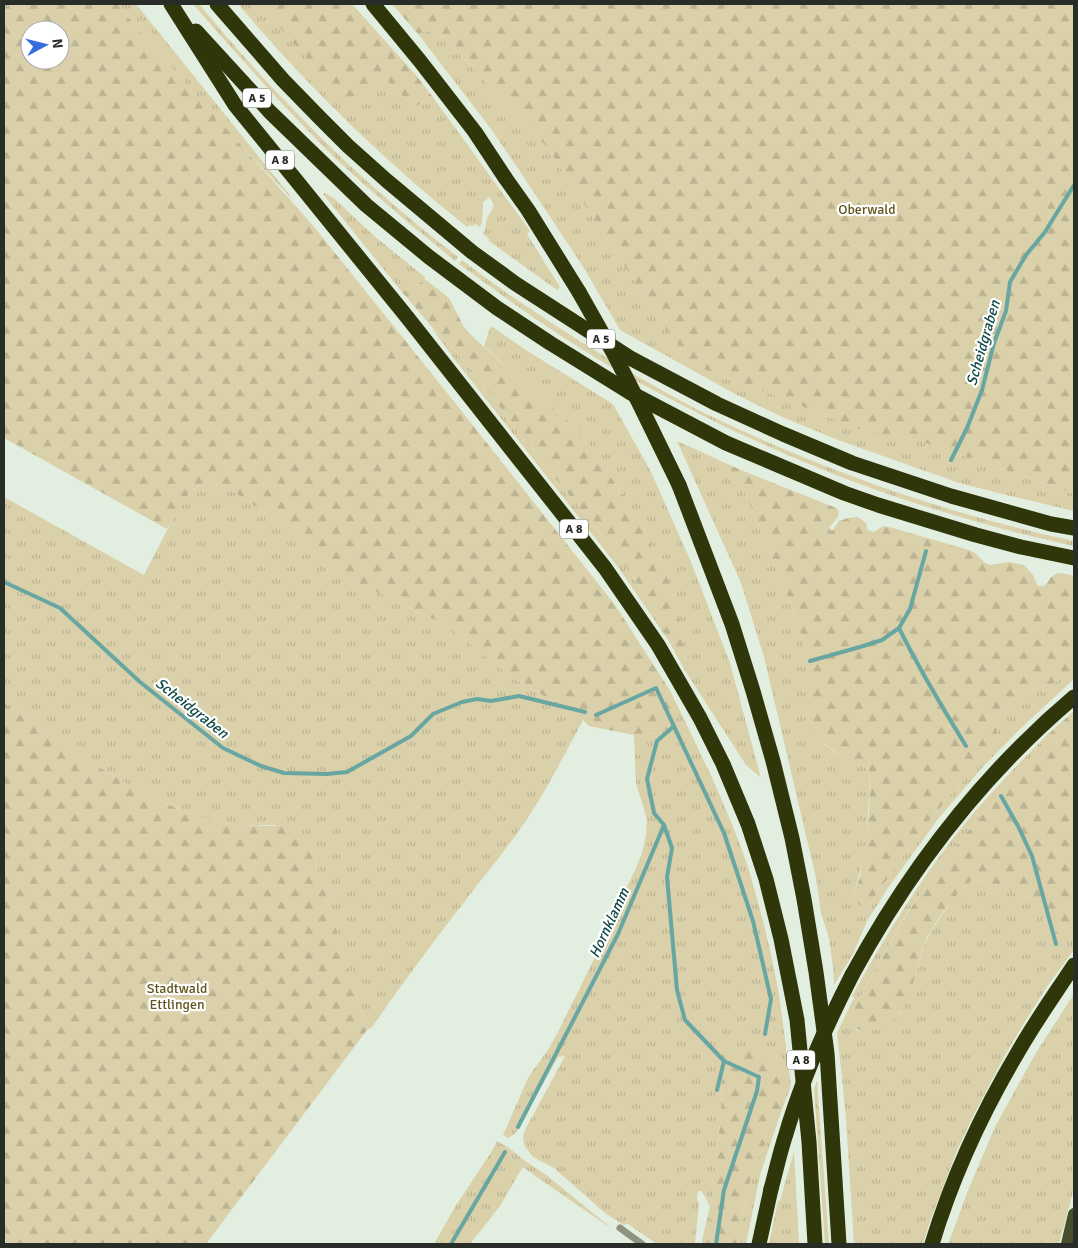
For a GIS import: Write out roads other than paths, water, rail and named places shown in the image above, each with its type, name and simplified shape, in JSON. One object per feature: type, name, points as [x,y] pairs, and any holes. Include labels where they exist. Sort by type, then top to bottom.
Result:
[{"type":"highway","name":"A 5","points":[[171,4],[270,112],[366,205],[429,257],[497,308],[629,392],[726,443],[844,493],[976,535],[1074,558]]},
{"type":"highway","name":"A 8","points":[[171,4],[235,105],[407,317],[605,568],[658,645],[700,718],[723,764],[748,824],[766,879],[781,938],[797,1020],[809,1142],[815,1244]]},
{"type":"highway","name":"A 5","points":[[217,4],[321,119],[399,192],[472,252],[516,284],[632,359],[717,404],[783,434],[852,462],[952,496],[1051,524],[1074,528]]},
{"type":"highway","name":"A 8","points":[[373,4],[475,132],[528,210],[579,292],[614,354],[679,485],[732,624],[754,691],[792,838],[813,956],[827,1053],[839,1244]]},
{"type":"highway","name":"A 8","points":[[759,1244],[786,1133],[800,1092],[831,1017],[869,945],[898,897],[946,830],[1020,748],[1074,697]]},
{"type":"highway","points":[[932,1244],[951,1189],[993,1097],[1034,1025],[1074,965]]},
{"type":"main road","points":[[1067,1244],[1074,1214]]},
{"type":"lane","points":[[620,1228],[642,1244]]},
{"type":"waterway","name":"Scheidgraben","points":[[951,460],[967,428],[982,390],[994,343],[1006,311],[1010,282],[1026,255],[1045,232],[1074,185]]},
{"type":"waterway","name":"Scheidgraben","points":[[810,661],[882,640],[899,628],[910,609],[926,551]]},
{"type":"waterway","name":"Scheidgraben","points":[[4,582],[60,608],[140,682],[223,748],[261,766],[284,773],[327,774],[347,772],[411,736],[433,714],[462,702],[477,699],[491,701],[519,696],[585,712]]},
{"type":"waterway","points":[[899,628],[966,746]]},
{"type":"waterway","points":[[596,715],[656,688],[724,833],[753,921],[771,999],[765,1034]]},
{"type":"waterway","name":"Hornklamm","points":[[518,1127],[618,934],[664,825],[654,813],[647,779],[657,741],[674,726]]},
{"type":"waterway","points":[[1001,796],[1032,856],[1056,944]]},
{"type":"waterway","points":[[664,825],[672,848],[667,877],[677,990],[685,1020],[724,1061],[717,1090]]},
{"type":"waterway","points":[[716,1244],[724,1190],[757,1091],[759,1077],[724,1061]]},
{"type":"waterway","name":"Hornklamm","points":[[451,1244],[505,1152]]},
{"type":"park label","name":"Oberwald","points":[[867,209]]},
{"type":"park label","name":"Stadtwald Ettlingen","points":[[177,996]]}]
